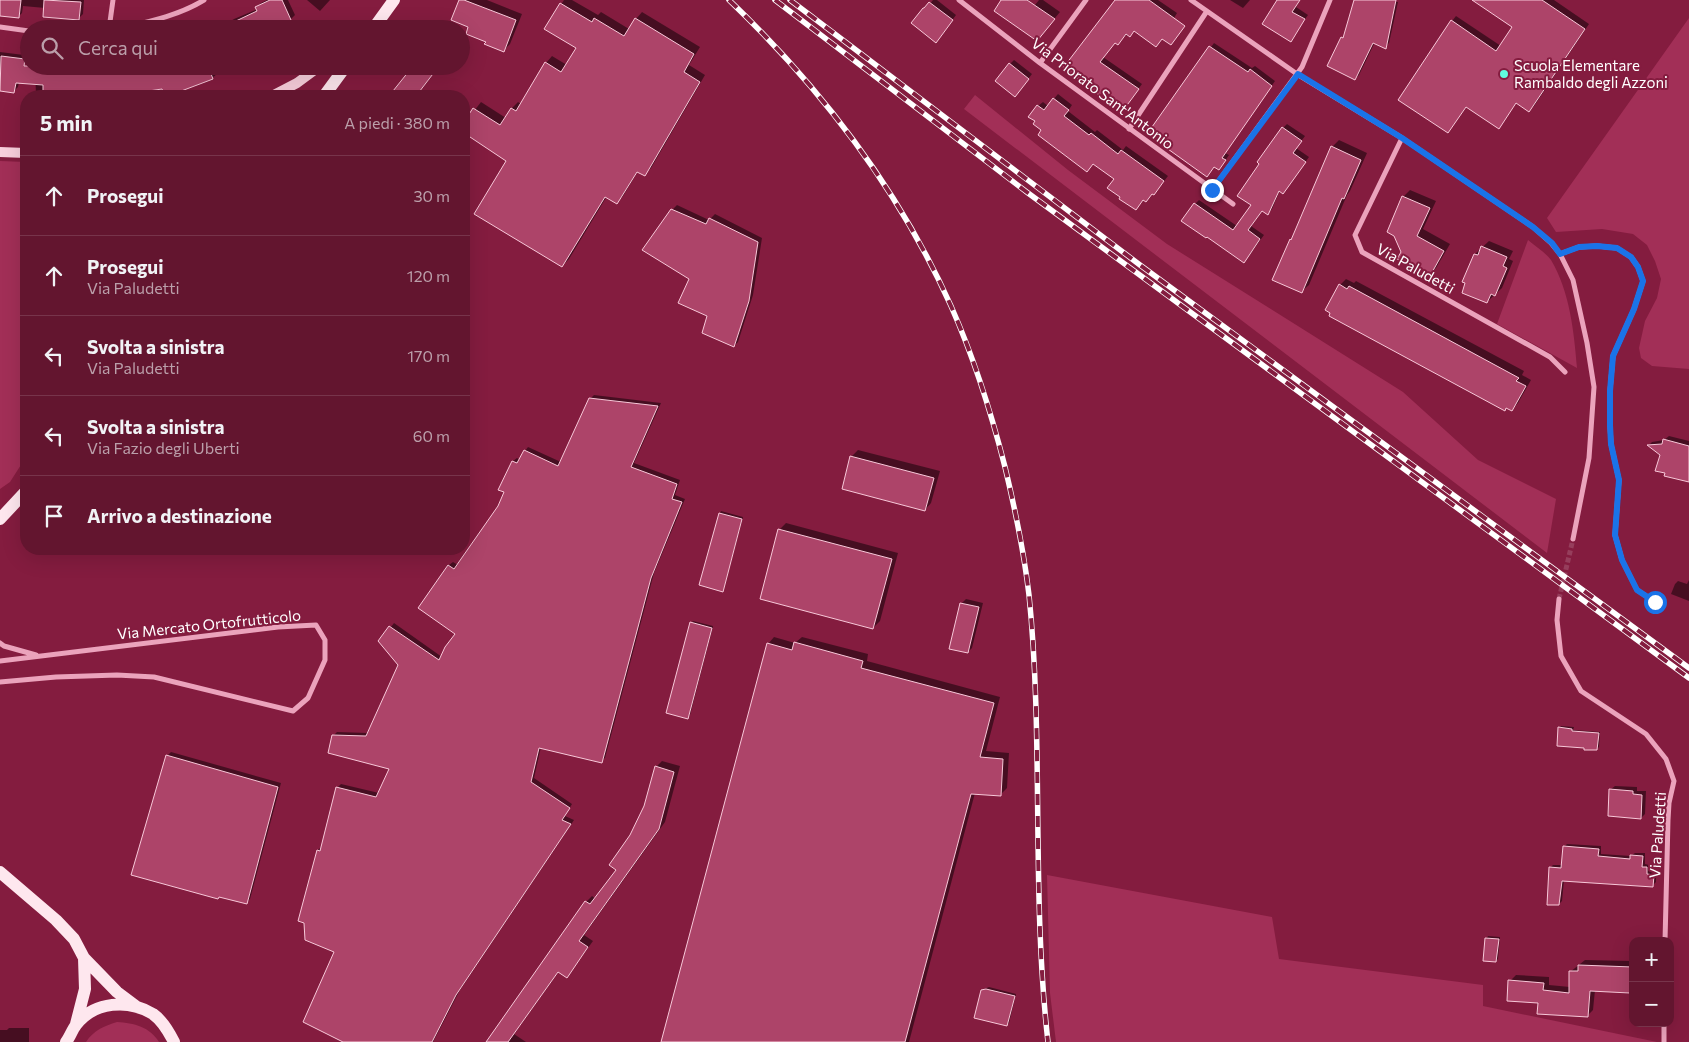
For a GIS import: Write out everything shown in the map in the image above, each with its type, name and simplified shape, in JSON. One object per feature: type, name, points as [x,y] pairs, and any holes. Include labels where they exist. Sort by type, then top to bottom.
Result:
[{"type":"main road","points":[[379,20],[394,0]]},
{"type":"main road","points":[[284,90],[308,75]]},
{"type":"main road","points":[[328,90],[339,75]]},
{"type":"main road","points":[[0,152],[20,153]]},
{"type":"main road","points":[[0,519],[20,497]]},
{"type":"main road","points":[[0,872],[56,920],[74,939],[84,958],[117,992],[154,1015],[168,1029],[174,1042]]},
{"type":"main road","points":[[66,1042],[76,1024],[85,989],[84,958]]},
{"type":"main road","points":[[76,1024],[89,1013],[104,1006],[121,1004],[137,1006]]},
{"type":"street","points":[[110,20],[113,0]]},
{"type":"street","points":[[156,20],[204,0]]},
{"type":"street","name":"Via Priorato Sant'Antonio","points":[[959,0],[1040,63],[1233,204]]},
{"type":"street","points":[[1040,63],[1086,0]]},
{"type":"street","points":[[1191,0],[1298,74],[1402,138],[1533,227],[1552,243],[1560,254],[1573,280],[1587,343],[1594,387],[1590,458],[1573,539]]},
{"type":"street","points":[[1212,190],[1298,74],[1330,0]]},
{"type":"street","points":[[1129,129],[1208,12]]},
{"type":"street","points":[[0,27],[20,30]]},
{"type":"street","name":"Via Paludetti","points":[[1402,138],[1355,235],[1362,252],[1550,357],[1565,372]]},
{"type":"street","points":[[1560,254],[1579,247],[1617,248],[1631,257],[1638,267],[1643,281],[1634,309],[1613,356],[1610,391],[1611,434],[1619,480],[1615,535],[1622,560],[1637,590],[1655,602]]},
{"type":"street","name":"Via Paludetti","points":[[1559,599],[1557,620],[1561,656],[1581,691],[1646,734],[1666,759],[1674,781],[1668,820],[1665,937]]},
{"type":"street","name":"Via Mercato Ortofrutticolo","points":[[0,661],[278,627],[316,625],[325,640],[325,660],[308,698],[293,711],[154,677],[117,675],[56,677],[0,682]]},
{"type":"street","name":"Via Mercato Ortofrutticolo","points":[[0,643],[4,646],[39,656]]},
{"type":"street","points":[[1664,1027],[1664,1042]]},
{"type":"shaded area","points":[[1689,18],[1689,369],[1652,366],[1641,358],[1639,348],[1645,321],[1657,298],[1661,279],[1647,245],[1633,234],[1602,229],[1556,232],[1547,218]]},
{"type":"shaded area","points":[[975,95],[1068,170],[1167,244],[1403,392],[1478,460],[1556,499],[1547,553],[964,109]]},
{"type":"shaded area","points":[[0,161],[20,162],[20,466],[10,482],[0,489]]},
{"type":"shaded area","points":[[1528,240],[1551,260],[1563,285],[1570,312],[1577,368],[1497,324]]},
{"type":"shaded area","points":[[1047,875],[1272,917],[1279,959],[1483,985],[1483,1006],[1657,1042],[1056,1042],[1050,993]]},
{"type":"shaded area","points":[[117,1022],[129,1023],[146,1029],[159,1042],[86,1042],[92,1034]]},
{"type":"building","points":[[0,0],[21,0],[19,18],[0,16]]},
{"type":"building","points":[[44,0],[81,2],[79,20],[43,17]]},
{"type":"building","points":[[270,0],[282,0],[291,20],[238,20],[257,11],[255,7]]},
{"type":"building","points":[[459,0],[464,0],[516,20],[504,52],[470,36],[470,20],[451,20]]},
{"type":"building","points":[[1001,0],[1027,0],[1055,19],[1037,41],[994,11]]},
{"type":"building","points":[[1115,0],[1149,0],[1185,26],[1171,45],[1162,39],[1156,47],[1134,31],[1130,37],[1126,34],[1118,45],[1115,43],[1100,62],[1139,89],[1122,112],[1063,68]]},
{"type":"building","points":[[1277,0],[1300,0],[1292,12],[1305,19],[1291,42],[1262,24]]},
{"type":"building","points":[[1354,0],[1396,0],[1386,49],[1373,43],[1355,80],[1327,66],[1341,37],[1343,38]]},
{"type":"building","name":"Scuola Elementare Rambaldo degli Azzoni","points":[[1472,0],[1542,0],[1585,29],[1529,112],[1516,103],[1499,129],[1466,107],[1448,133],[1398,100],[1451,20],[1496,51],[1512,27]]},
{"type":"building","points":[[929,2],[953,20],[936,43],[911,23]]},
{"type":"building","points":[[560,3],[592,22],[594,18],[624,36],[635,18],[694,54],[684,72],[700,82],[645,176],[637,172],[617,204],[605,197],[562,267],[474,214],[506,161],[470,137],[470,113],[473,108],[500,125],[511,108],[516,111],[545,62],[561,72],[576,48],[544,29]]},
{"type":"building","points":[[1209,46],[1248,72],[1250,69],[1272,86],[1222,158],[1226,160],[1219,170],[1214,167],[1207,177],[1147,134]]},
{"type":"building","points":[[1,56],[20,58],[20,75],[211,75],[213,79],[184,90],[43,90],[43,85],[16,83],[14,93],[0,91]]},
{"type":"building","points":[[1009,63],[1029,79],[1015,97],[995,81]]},
{"type":"building","points":[[406,75],[432,75],[421,90],[394,90]]},
{"type":"building","points":[[1053,98],[1069,110],[1064,116],[1089,135],[1091,133],[1118,154],[1121,150],[1164,181],[1154,195],[1152,194],[1146,202],[1143,200],[1136,210],[1119,199],[1120,197],[1107,188],[1114,179],[1093,164],[1087,172],[1038,135],[1041,130],[1033,124],[1035,121],[1028,117],[1037,105],[1044,110]]},
{"type":"building","points":[[1282,127],[1302,141],[1293,153],[1306,162],[1283,194],[1279,191],[1268,215],[1262,211],[1248,230],[1260,239],[1244,263],[1181,221],[1194,203],[1233,230],[1251,205],[1237,196],[1259,164],[1257,162]]},
{"type":"building","points":[[1331,146],[1361,160],[1344,199],[1342,198],[1302,293],[1272,280]]},
{"type":"building","points":[[1402,196],[1430,208],[1417,236],[1444,251],[1430,276],[1397,259],[1401,252],[1394,236],[1387,232]]},
{"type":"building","points":[[671,209],[706,224],[709,218],[758,242],[749,301],[734,347],[702,333],[707,316],[678,303],[689,279],[642,250]]},
{"type":"building","points":[[1481,246],[1507,257],[1503,266],[1507,268],[1495,296],[1491,294],[1487,303],[1462,293],[1465,283],[1462,282],[1474,254],[1478,255]]},
{"type":"building","points":[[1339,284],[1347,289],[1349,286],[1519,378],[1516,381],[1526,386],[1512,411],[1506,408],[1505,411],[1329,316],[1330,313],[1325,310]]},
{"type":"building","points":[[589,398],[658,406],[631,467],[677,484],[672,499],[682,502],[651,578],[602,763],[539,748],[531,782],[570,808],[562,820],[571,824],[456,995],[432,1042],[343,1042],[303,1022],[334,952],[305,940],[304,923],[298,921],[317,850],[320,851],[336,787],[376,797],[389,769],[328,753],[332,735],[366,736],[398,665],[378,641],[389,626],[439,660],[445,647],[455,634],[418,608],[448,565],[454,569],[464,555],[470,555],[470,546],[498,506],[504,492],[498,490],[512,461],[517,463],[524,450],[558,466]]},
{"type":"building","points":[[1663,439],[1689,446],[1689,482],[1664,476],[1665,473],[1655,471],[1660,455],[1647,445],[1662,444]]},
{"type":"building","points":[[850,456],[934,478],[925,511],[842,489]]},
{"type":"building","points":[[719,513],[742,519],[723,592],[699,585]]},
{"type":"building","points":[[778,529],[892,559],[873,629],[760,599]]},
{"type":"building","points":[[960,603],[979,607],[968,653],[949,649]]},
{"type":"building","points":[[690,622],[712,628],[688,719],[666,713]]},
{"type":"building","points":[[794,642],[863,661],[861,668],[994,703],[980,757],[1003,759],[1001,796],[971,794],[905,1042],[661,1042],[767,643],[792,650]]},
{"type":"building","points":[[1558,727],[1572,729],[1572,731],[1599,733],[1597,750],[1557,746]]},
{"type":"building","points":[[166,755],[278,787],[247,904],[219,897],[218,899],[131,875]]},
{"type":"building","points":[[655,766],[674,772],[659,829],[579,941],[588,947],[567,978],[558,972],[508,1042],[486,1042],[585,901],[590,904],[616,870],[609,865],[630,835],[644,806]]},
{"type":"building","points":[[1609,789],[1633,791],[1633,794],[1642,795],[1641,819],[1608,816]]},
{"type":"building","points":[[1563,846],[1599,849],[1598,856],[1630,859],[1630,855],[1643,856],[1642,867],[1647,867],[1647,874],[1654,875],[1653,887],[1562,881],[1559,905],[1547,905],[1549,867],[1561,868]]},
{"type":"building","points":[[1485,938],[1499,939],[1496,962],[1483,961]]},
{"type":"building","points":[[1578,965],[1629,967],[1629,993],[1590,991],[1588,1017],[1537,1014],[1538,1003],[1507,1001],[1508,980],[1544,983],[1543,990],[1569,993],[1569,971],[1578,971]]},
{"type":"building","points":[[986,989],[1015,996],[1007,1026],[974,1018],[981,990]]},
{"type":"tunnel","points":[[1559,599],[1573,539]]},
{"type":"railway","points":[[729,0],[763,33],[826,104],[882,181],[907,221],[951,306],[975,365],[988,406],[1000,446],[1012,499],[1029,595],[1036,706],[1040,930],[1048,1042]]},
{"type":"railway","points":[[775,0],[1028,193],[1689,678]]},
{"type":"railway","points":[[790,0],[1140,265],[1689,668]]},
{"type":"place","name":"Scuola Elementare Rambaldo degli Azzoni","points":[[1504,74]]},
{"type":"route","points":[[1212,190],[1298,74],[1402,138],[1533,227],[1552,243],[1560,254],[1579,247],[1597,246],[1617,248],[1631,257],[1638,267],[1643,281],[1634,309],[1613,356],[1610,391],[1611,444],[1619,480],[1615,535],[1622,560],[1637,590],[1655,602]]}]
